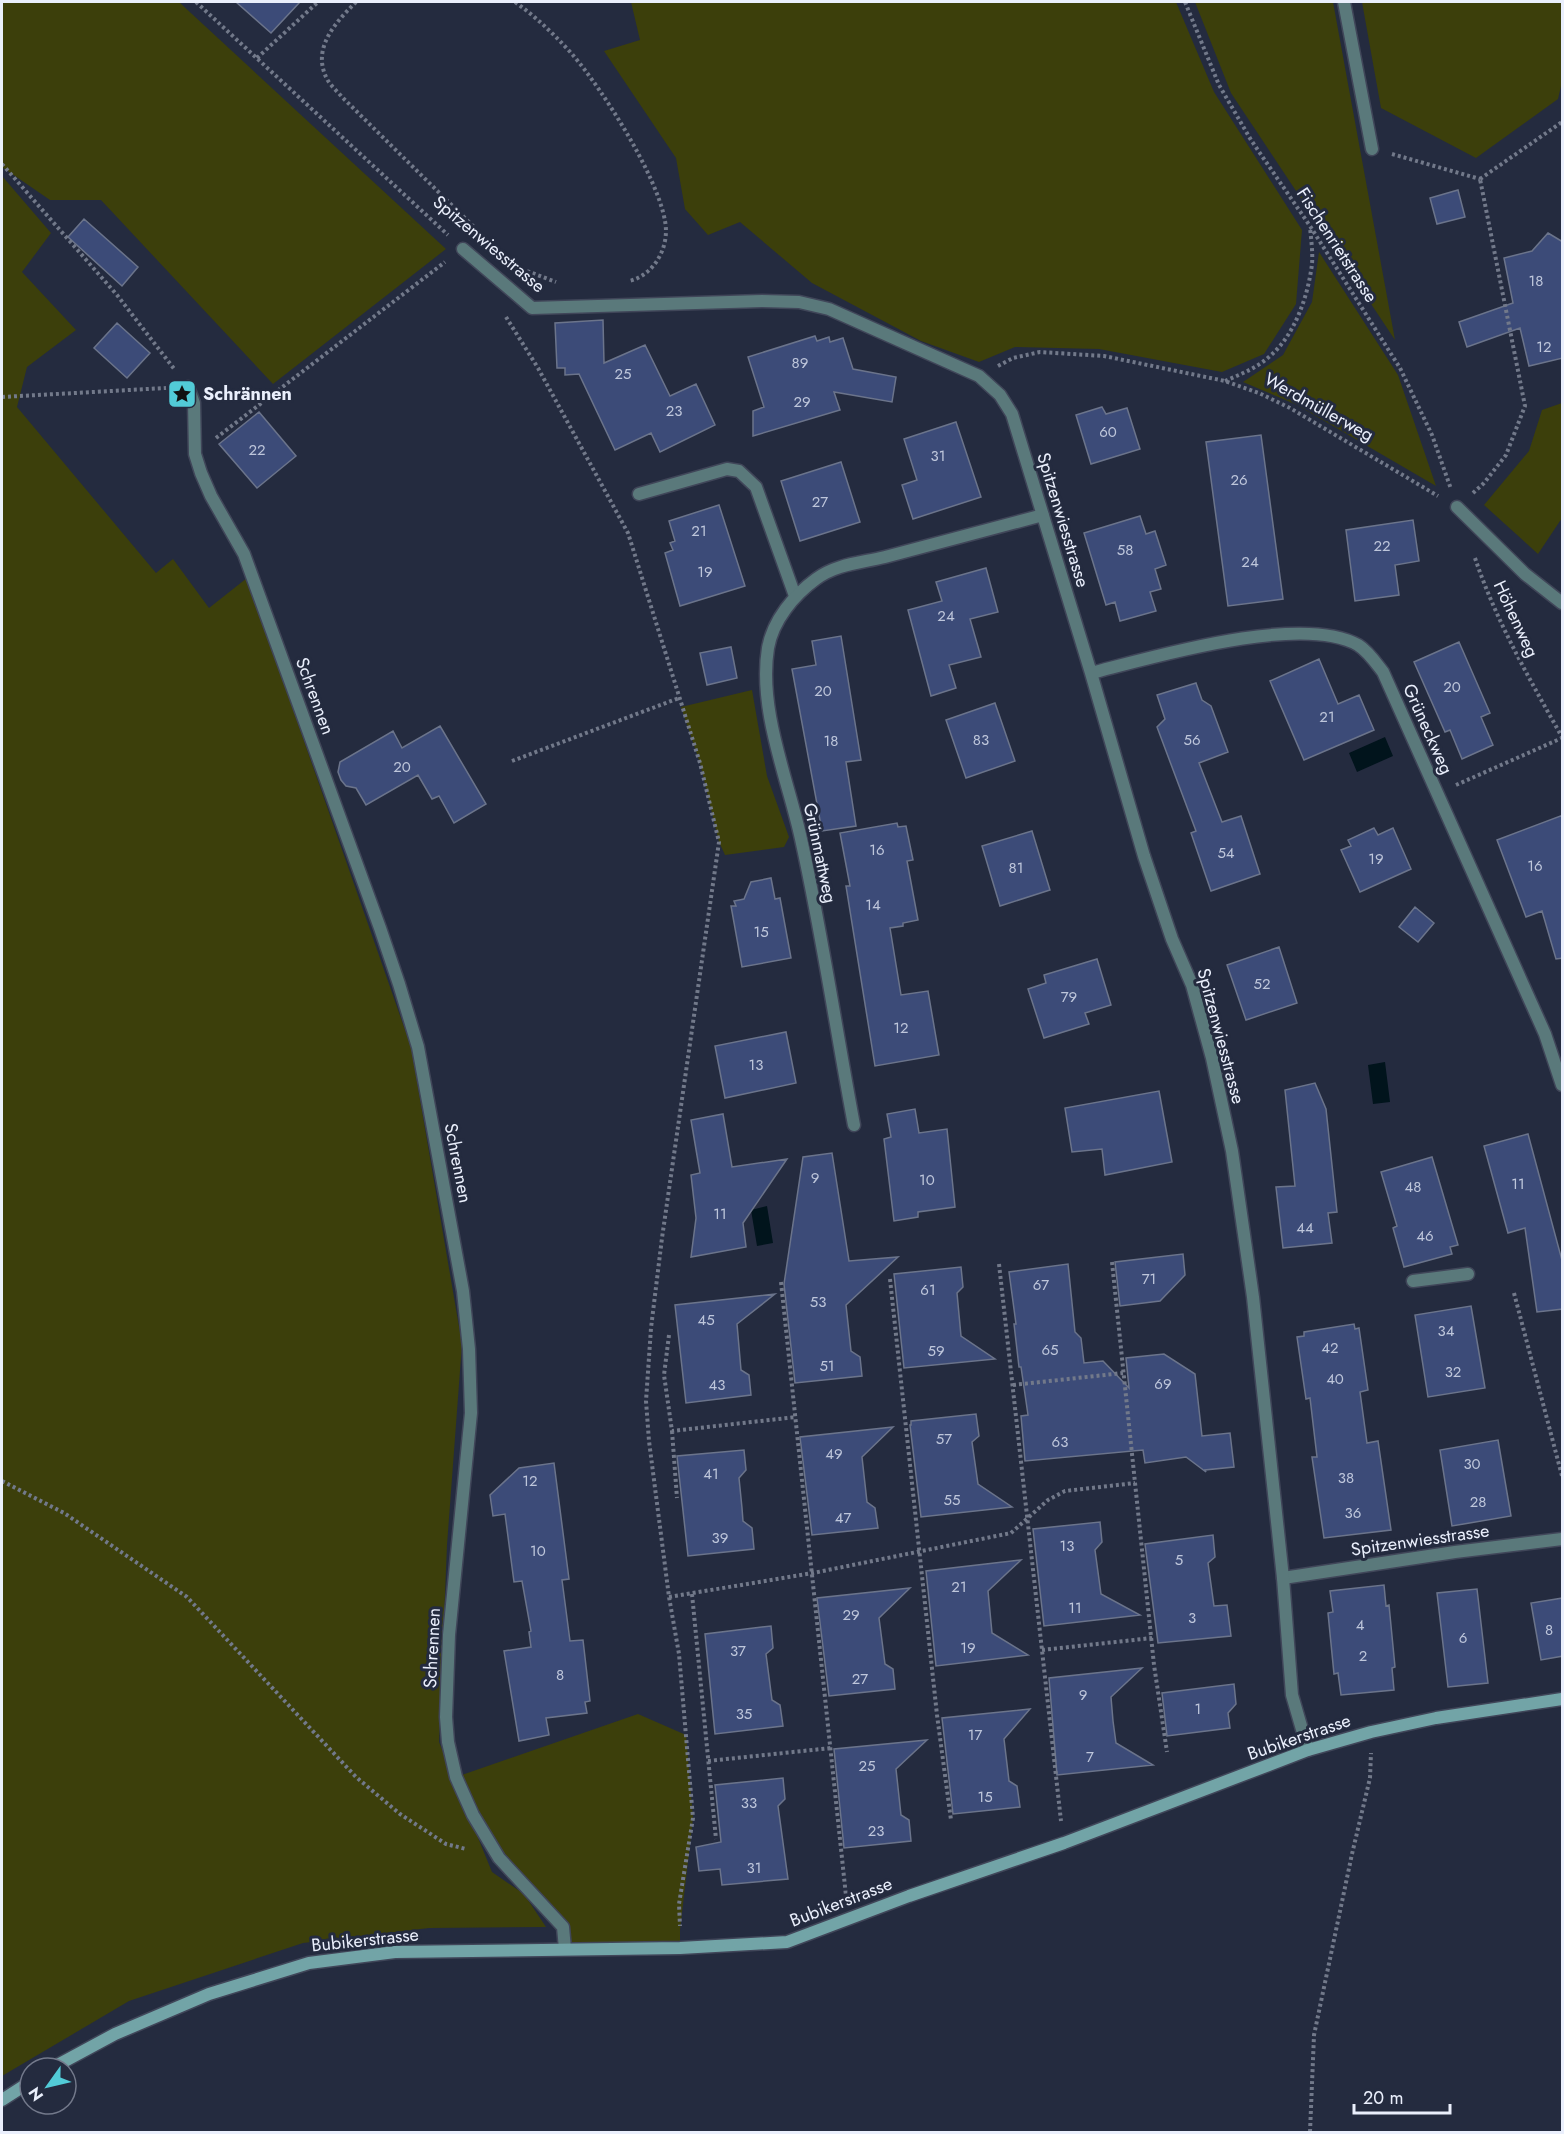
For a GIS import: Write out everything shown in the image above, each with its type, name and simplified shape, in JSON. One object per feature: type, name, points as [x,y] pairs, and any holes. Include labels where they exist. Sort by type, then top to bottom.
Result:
[{"type":"street","points":[[1344,2],[1372,149]]},
{"type":"street","name":"Spitzenwiesstrasse","points":[[463,249],[532,308],[762,301],[800,302],[829,309],[979,376],[1000,395],[1012,414],[1091,672],[1144,856],[1172,939],[1194,994],[1212,1058],[1232,1151],[1252,1297],[1284,1578],[1292,1695],[1308,1750]]},
{"type":"street","name":"Schrennen","points":[[188,387],[194,403],[195,454],[201,473],[211,496],[244,554],[380,928],[418,1047],[463,1291],[469,1349],[471,1413],[450,1635],[446,1718],[448,1742],[456,1777],[473,1815],[499,1858],[563,1927],[565,1949]]},
{"type":"street","points":[[639,494],[727,469],[739,471],[756,487],[795,596]]},
{"type":"street","points":[[1457,507],[1525,574],[1563,603]]},
{"type":"street","name":"Grünmattweg","points":[[854,1125],[801,837],[779,759],[765,682],[768,648],[773,629],[795,596],[815,579],[835,568],[1043,515]]},
{"type":"street","name":"Grüneckweg","points":[[1091,672],[1166,653],[1258,636],[1297,633],[1333,636],[1359,646],[1383,672],[1545,1034],[1563,1085]]},
{"type":"street","points":[[1413,1281],[1468,1274]]},
{"type":"street","name":"Spitzenwiesstrasse","points":[[1284,1578],[1455,1552],[1563,1539]]},
{"type":"street","name":"Bubikerstrasse","points":[[74,2056],[115,2034],[209,1994],[309,1963],[395,1952],[680,1948],[787,1942],[909,1896],[1064,1843],[1308,1750],[1371,1732],[1436,1718],[1563,1699]]},
{"type":"street","points":[[2,2100],[18,2090]]},
{"type":"path","name":"Spitzenwiesstrasse","points":[[196,2],[463,249]]},
{"type":"path","points":[[257,58],[318,2]]},
{"type":"path","points":[[356,2],[334,25],[324,45],[323,62],[327,79],[342,97],[476,229]]},
{"type":"path","points":[[514,2],[541,21],[573,56],[608,104],[654,187],[666,221],[666,244],[654,266],[638,279],[620,282]]},
{"type":"path","name":"Fischenrietstrasse","points":[[1185,2],[1219,85],[1251,140],[1310,226],[1400,368],[1432,435],[1457,507]]},
{"type":"path","points":[[1480,179],[1563,122]]},
{"type":"path","points":[[1372,149],[1480,179]]},
{"type":"path","points":[[2,164],[117,295],[188,387]]},
{"type":"path","points":[[1457,507],[1484,483],[1506,455],[1525,406],[1480,179]]},
{"type":"path","points":[[1225,381],[1248,371],[1271,356],[1287,336],[1307,290],[1312,262],[1310,226]]},
{"type":"path","points":[[195,454],[463,249]]},
{"type":"path","points":[[519,266],[529,273],[553,282],[565,283]]},
{"type":"path","points":[[500,308],[538,368],[628,533],[700,763],[719,842],[662,1238],[651,1328],[646,1401],[669,1597],[679,1654],[693,1818],[679,1904],[680,1948]]},
{"type":"path","name":"Werdmüllerweg","points":[[1013,358],[1040,352],[1104,356],[1225,381],[1290,408],[1457,507]]},
{"type":"path","points":[[2,397],[188,387]]},
{"type":"path","name":"Höhenweg","points":[[1472,551],[1484,584],[1531,682],[1563,738]]},
{"type":"path","points":[[512,761],[679,698]]},
{"type":"path","points":[[1438,794],[1563,738]]},
{"type":"path","points":[[1112,1262],[1152,1638],[1167,1752]]},
{"type":"path","points":[[999,1264],[1061,1815]]},
{"type":"path","points":[[890,1279],[937,1714],[951,1820]]},
{"type":"path","points":[[782,1282],[846,1897]]},
{"type":"path","points":[[1514,1293],[1563,1476]]},
{"type":"path","points":[[669,1335],[664,1375],[672,1431],[677,1498]]},
{"type":"path","points":[[1013,1385],[1123,1373]]},
{"type":"path","points":[[672,1431],[796,1417]]},
{"type":"path","points":[[2,1481],[64,1513],[187,1597],[356,1777],[400,1814],[447,1844],[499,1858]]},
{"type":"path","points":[[669,1597],[813,1573],[1011,1533],[1048,1500],[1065,1491],[1135,1483]]},
{"type":"path","points":[[692,1594],[716,1839]]},
{"type":"path","points":[[1042,1650],[1152,1638]]},
{"type":"path","points":[[1310,2133],[1314,2035],[1370,1778],[1371,1732]]},
{"type":"path","points":[[708,1761],[831,1748]]},
{"type":"shaded area","points":[[2,2],[179,2],[446,249],[273,384],[101,200],[50,200],[2,167]]},
{"type":"shaded area","points":[[631,2],[1176,2],[1214,92],[1302,230],[1296,304],[1264,354],[1222,372],[1099,349],[1015,347],[979,362],[921,341],[812,283],[740,222],[708,235],[685,209],[676,158],[604,51],[640,40]]},
{"type":"shaded area","points":[[1195,2],[1333,2],[1395,340],[1231,93]]},
{"type":"shaded area","points":[[1362,2],[1562,2],[1562,82],[1558,99],[1476,158],[1381,108]]},
{"type":"shaded area","points":[[2,176],[51,233],[22,272],[76,330],[27,367],[17,407],[156,573],[173,559],[209,608],[247,578],[411,1047],[462,1344],[447,1545],[439,1742],[492,1872],[524,1894],[546,1927],[429,1928],[303,1943],[129,2001],[36,2056],[18,2056],[18,2067],[2,2076]]},
{"type":"shaded area","points":[[1319,252],[1398,375],[1436,486],[1297,405],[1243,382],[1283,355],[1312,302]]},
{"type":"shaded area","points":[[1562,403],[1562,518],[1538,554],[1484,505],[1529,451],[1542,410]]},
{"type":"shaded area","points":[[752,690],[767,776],[789,837],[784,847],[725,855],[719,842],[700,763],[681,707]]},
{"type":"shaded area","points":[[638,1714],[686,1735],[693,1818],[680,1948],[565,1949],[563,1927],[499,1858],[456,1777]]},
{"type":"water","points":[[1385,737],[1393,756],[1357,772],[1349,753]]},
{"type":"water","points":[[1385,1062],[1390,1102],[1373,1104],[1368,1065]]},
{"type":"water","points":[[767,1206],[773,1243],[757,1246],[751,1210]]},
{"type":"building","points":[[236,2],[300,2],[271,33]]},
{"type":"building","points":[[1458,190],[1465,217],[1437,224],[1430,198]]},
{"type":"building","points":[[84,219],[138,267],[122,286],[68,237]]},
{"type":"building","points":[[1548,233],[1563,242],[1563,358],[1529,366],[1520,328],[1467,347],[1459,322],[1513,303],[1504,258],[1532,251]]},
{"type":"building","points":[[603,320],[604,363],[645,345],[670,396],[696,384],[715,425],[660,452],[651,433],[615,450],[579,374],[565,375],[565,368],[557,368],[555,323]]},
{"type":"building","points":[[117,323],[150,353],[127,378],[94,348]]},
{"type":"building","points":[[815,336],[817,341],[829,337],[830,342],[843,338],[853,369],[896,377],[892,402],[834,392],[840,410],[753,436],[753,411],[764,407],[748,357]]},
{"type":"building","points":[[1102,407],[1106,414],[1127,408],[1140,449],[1091,464],[1076,415]]},
{"type":"building","points":[[259,412],[296,456],[257,488],[219,444]]},
{"type":"building","points":[[956,422],[981,497],[913,519],[902,485],[917,480],[904,439]]},
{"type":"building","points":[[1261,435],[1283,599],[1228,606],[1206,442]]},
{"type":"building","points":[[841,462],[860,522],[800,541],[781,481]]},
{"type":"building","points":[[719,505],[745,586],[680,606],[665,553],[673,550],[670,543],[675,541],[669,521]]},
{"type":"building","points":[[1140,516],[1146,534],[1155,531],[1166,565],[1155,569],[1161,589],[1150,592],[1156,611],[1120,621],[1115,602],[1106,605],[1084,533]]},
{"type":"building","points":[[1413,520],[1419,561],[1395,565],[1399,595],[1355,601],[1346,530]]},
{"type":"building","points":[[986,568],[998,612],[970,619],[981,657],[949,665],[956,688],[931,696],[908,610],[942,601],[936,582]]},
{"type":"building","points":[[841,636],[861,760],[846,762],[856,826],[822,831],[792,669],[816,665],[812,641]]},
{"type":"building","points":[[1459,642],[1490,713],[1481,717],[1493,745],[1462,759],[1450,730],[1445,732],[1414,662]]},
{"type":"building","points":[[731,647],[737,678],[707,685],[700,653]]},
{"type":"building","points":[[1319,659],[1338,704],[1359,695],[1374,730],[1304,760],[1270,681]]},
{"type":"building","points":[[1196,683],[1202,700],[1211,706],[1228,752],[1199,763],[1222,822],[1241,816],[1260,874],[1211,891],[1191,833],[1196,831],[1157,727],[1165,719],[1157,695]]},
{"type":"building","points":[[995,703],[1015,761],[966,778],[946,720]]},
{"type":"building","points":[[440,726],[486,804],[454,823],[439,796],[432,799],[418,775],[366,805],[356,788],[346,786],[341,780],[338,772],[340,762],[393,731],[402,748]]},
{"type":"building","points":[[1563,815],[1563,958],[1556,959],[1542,911],[1526,917],[1497,840]]},
{"type":"building","points":[[897,823],[898,827],[906,826],[913,860],[907,861],[918,920],[890,928],[901,995],[928,991],[939,1055],[875,1066],[846,886],[850,886],[840,833]]},
{"type":"building","points":[[1374,828],[1378,835],[1393,828],[1411,869],[1360,892],[1341,850],[1351,846],[1348,840]]},
{"type":"building","points":[[1032,831],[1050,890],[1000,906],[982,846]]},
{"type":"building","points":[[771,878],[775,899],[780,898],[791,958],[742,967],[731,906],[736,906],[734,901],[744,899],[751,882]]},
{"type":"building","points":[[1415,907],[1434,923],[1418,942],[1399,927]]},
{"type":"building","points":[[1279,947],[1297,1003],[1246,1020],[1227,965]]},
{"type":"building","points":[[1097,959],[1111,1005],[1085,1013],[1089,1024],[1044,1038],[1028,989],[1046,983],[1044,975]]},
{"type":"building","points":[[786,1032],[796,1083],[725,1098],[715,1046]]},
{"type":"building","points":[[1315,1083],[1326,1109],[1337,1212],[1328,1213],[1332,1243],[1283,1248],[1276,1187],[1295,1186],[1285,1090]]},
{"type":"building","points":[[1159,1091],[1172,1162],[1105,1175],[1102,1149],[1072,1152],[1065,1108]]},
{"type":"building","points":[[915,1109],[919,1133],[947,1129],[955,1207],[918,1212],[918,1217],[894,1221],[884,1139],[891,1137],[887,1114]]},
{"type":"building","points":[[723,1114],[732,1167],[787,1159],[743,1223],[746,1247],[691,1257],[696,1218],[691,1175],[700,1173],[691,1120]]},
{"type":"building","points":[[1528,1134],[1563,1264],[1563,1309],[1537,1312],[1525,1228],[1508,1233],[1484,1146]]},
{"type":"building","points":[[832,1153],[849,1261],[898,1257],[846,1305],[851,1351],[860,1357],[862,1376],[795,1383],[784,1284],[803,1157]]},
{"type":"building","points":[[1432,1157],[1458,1245],[1450,1247],[1452,1254],[1404,1267],[1393,1228],[1397,1226],[1381,1172]]},
{"type":"building","points":[[1183,1254],[1185,1275],[1160,1301],[1120,1306],[1115,1262]]},
{"type":"building","points":[[1068,1264],[1075,1332],[1081,1338],[1084,1363],[1103,1361],[1129,1388],[1126,1358],[1164,1354],[1195,1374],[1202,1436],[1230,1433],[1234,1467],[1205,1470],[1206,1472],[1186,1457],[1145,1463],[1143,1450],[1025,1461],[1021,1416],[1028,1415],[1021,1367],[1019,1367],[1009,1272]]},
{"type":"building","points":[[961,1267],[963,1287],[957,1293],[961,1336],[995,1359],[904,1368],[894,1274]]},
{"type":"building","points":[[775,1294],[737,1324],[741,1370],[749,1375],[751,1395],[686,1403],[675,1305]]},
{"type":"building","points":[[1471,1306],[1485,1388],[1428,1397],[1415,1315]]},
{"type":"building","points":[[1354,1324],[1355,1329],[1359,1328],[1368,1390],[1360,1392],[1367,1443],[1378,1441],[1391,1530],[1324,1538],[1312,1457],[1317,1457],[1310,1398],[1306,1399],[1297,1337],[1304,1336],[1304,1332]]},
{"type":"building","points":[[976,1414],[979,1436],[972,1442],[978,1484],[1012,1507],[921,1517],[911,1421]]},
{"type":"building","points":[[893,1427],[862,1457],[867,1502],[875,1508],[878,1528],[812,1535],[800,1437]]},
{"type":"building","points":[[1498,1440],[1511,1516],[1452,1526],[1440,1450]]},
{"type":"building","points":[[744,1450],[746,1470],[739,1478],[743,1521],[752,1528],[754,1549],[688,1556],[677,1456]]},
{"type":"building","points":[[554,1463],[569,1579],[562,1580],[570,1641],[583,1640],[590,1701],[585,1702],[587,1713],[546,1718],[549,1735],[519,1741],[504,1651],[531,1647],[529,1632],[531,1631],[522,1581],[514,1582],[505,1514],[493,1516],[490,1495],[519,1468]]},
{"type":"building","points":[[1100,1522],[1102,1542],[1095,1550],[1101,1594],[1140,1615],[1044,1626],[1033,1529]]},
{"type":"building","points":[[1213,1535],[1215,1557],[1208,1563],[1214,1606],[1227,1605],[1231,1636],[1158,1643],[1145,1544]]},
{"type":"building","points":[[1021,1560],[988,1591],[992,1633],[1028,1655],[936,1666],[926,1571]]},
{"type":"building","points":[[1384,1585],[1386,1606],[1389,1605],[1395,1667],[1392,1668],[1394,1690],[1341,1695],[1338,1673],[1334,1674],[1328,1613],[1333,1612],[1330,1591]]},
{"type":"building","points":[[910,1588],[879,1618],[885,1664],[893,1669],[895,1689],[829,1696],[817,1598]]},
{"type":"building","points":[[1477,1589],[1488,1683],[1448,1687],[1437,1593]]},
{"type":"building","points":[[1563,1598],[1563,1656],[1541,1660],[1531,1603]]},
{"type":"building","points":[[771,1626],[773,1648],[766,1654],[772,1700],[780,1705],[783,1726],[715,1734],[705,1634]]},
{"type":"building","points":[[1142,1668],[1111,1697],[1113,1721],[1116,1743],[1153,1765],[1057,1775],[1049,1678]]},
{"type":"building","points":[[1234,1684],[1236,1704],[1228,1713],[1230,1728],[1167,1736],[1162,1693]]},
{"type":"building","points":[[1030,1709],[1004,1739],[1009,1781],[1017,1786],[1020,1807],[953,1814],[942,1718]]},
{"type":"building","points":[[927,1740],[896,1769],[901,1815],[909,1820],[911,1841],[844,1848],[834,1749]]},
{"type":"building","points":[[783,1778],[785,1799],[778,1806],[788,1879],[722,1885],[720,1869],[699,1871],[696,1847],[721,1842],[715,1785]]},
{"type":"place","name":"Schrännen","points":[[182,394]]}]
